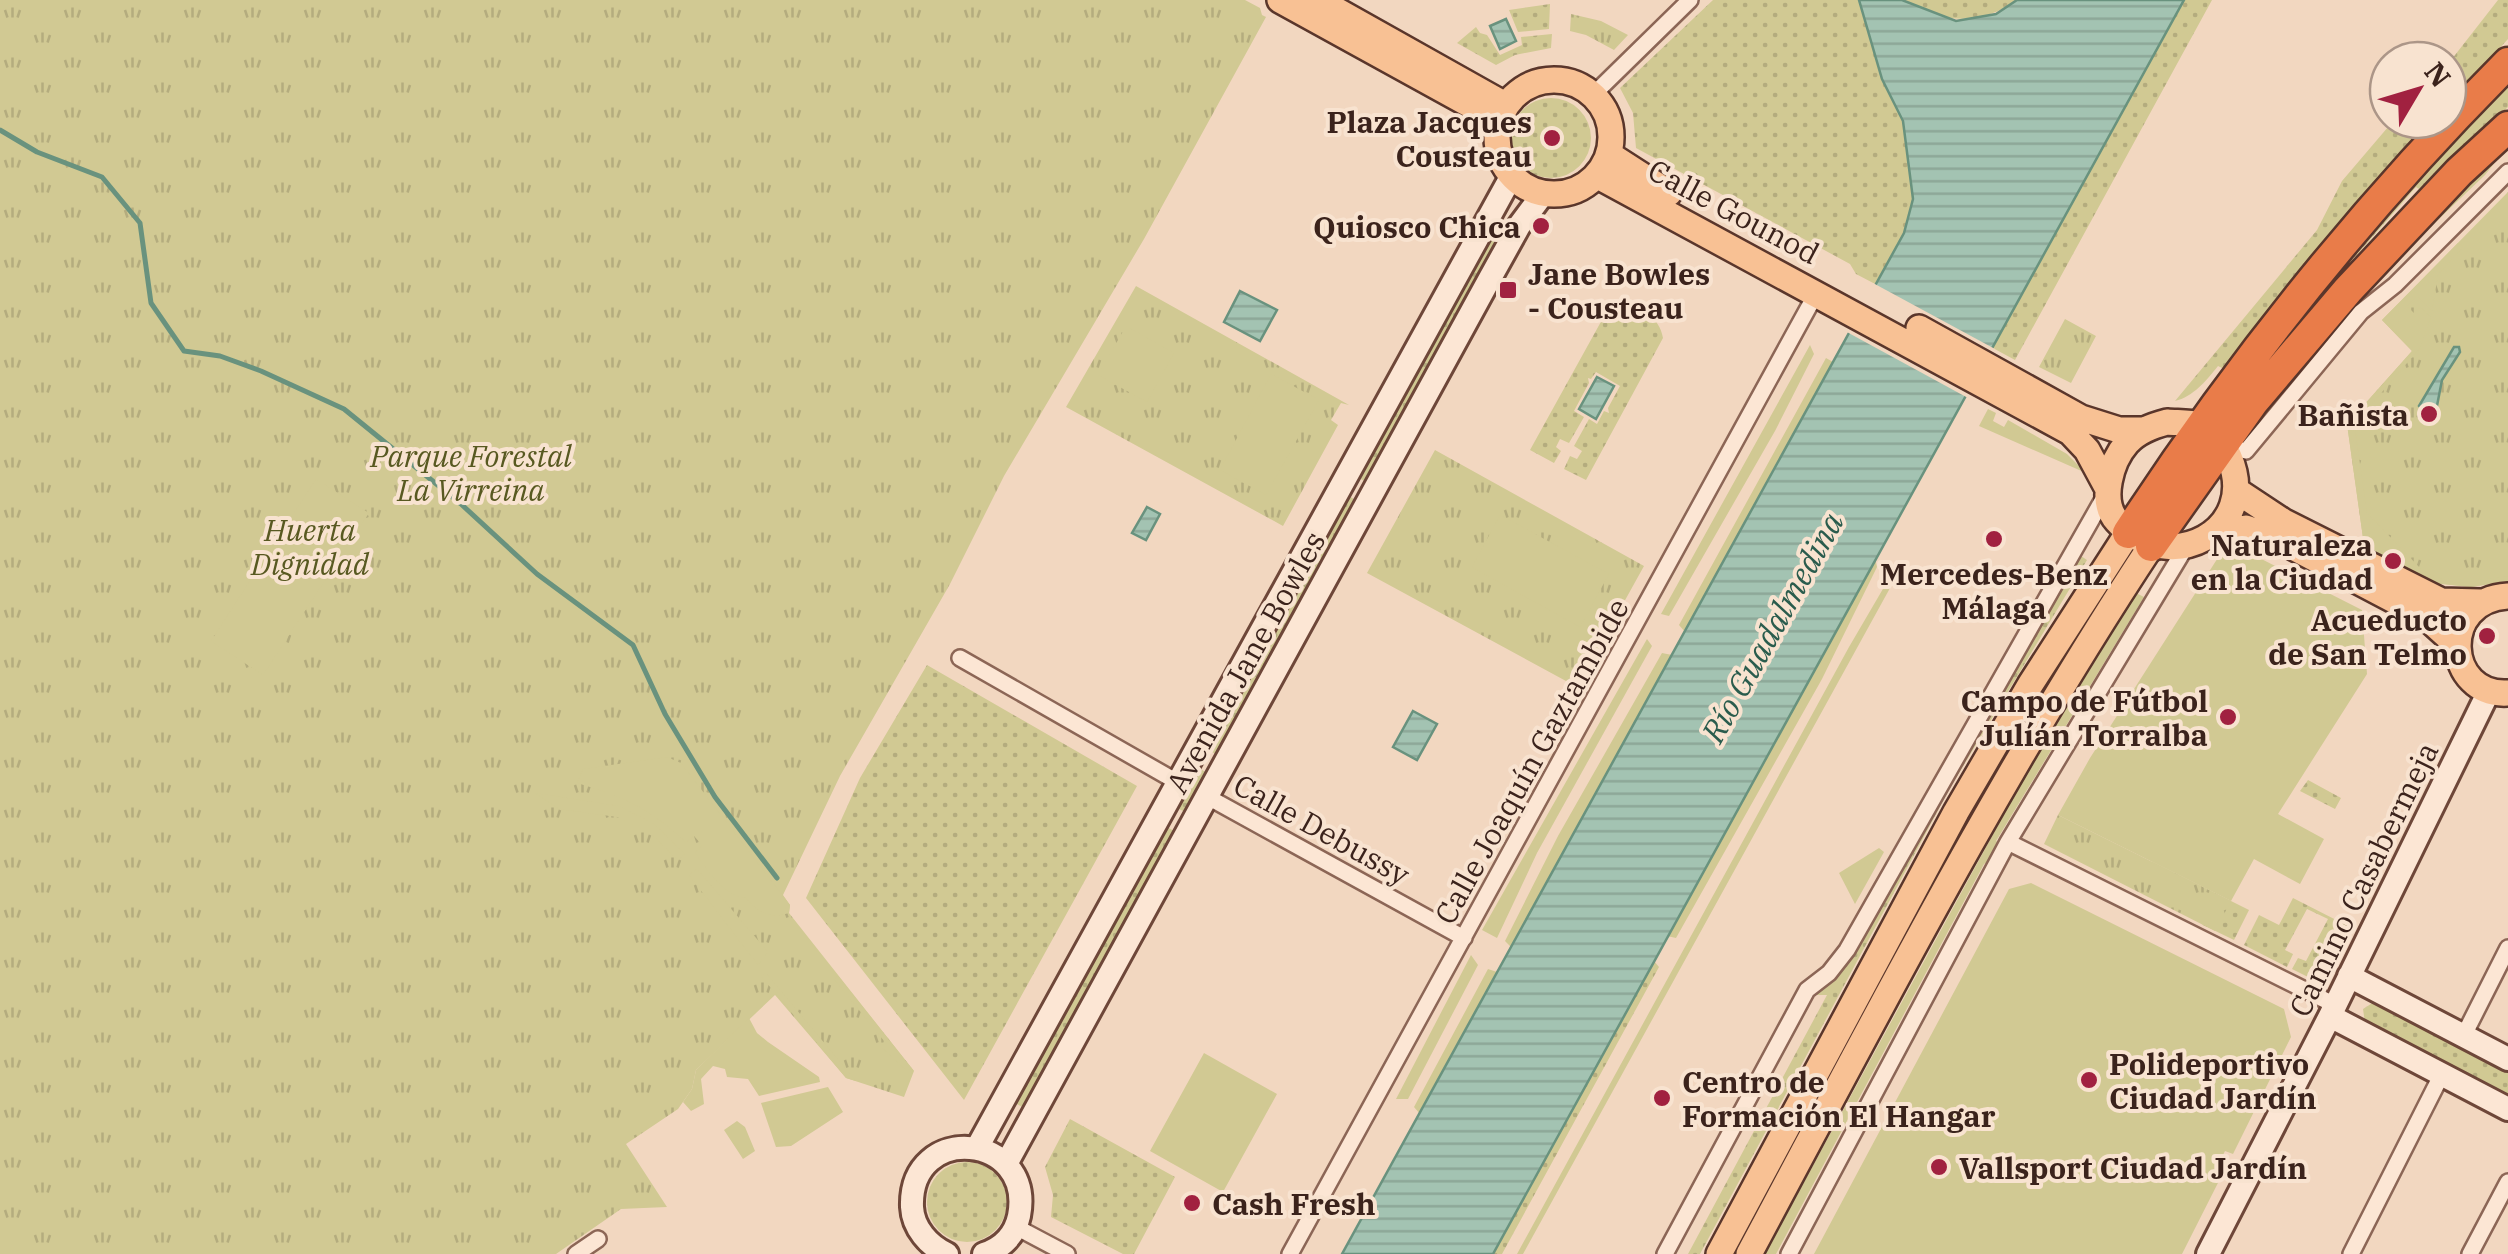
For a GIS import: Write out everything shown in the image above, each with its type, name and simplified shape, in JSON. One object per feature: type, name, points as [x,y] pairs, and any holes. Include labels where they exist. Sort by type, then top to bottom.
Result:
[{"type":"highway","points":[[2139,540],[2198,426],[2343,244],[2431,143],[2508,63]]},
{"type":"highway","points":[[2139,540],[2224,446],[2253,402],[2348,290],[2508,126]]},
{"type":"main road","points":[[1280,0],[1502,113]]},
{"type":"main road","points":[[1318,0],[1502,113]]},
{"type":"main road","points":[[1564,80],[1594,94],[1608,115],[1612,134],[1604,165],[1578,191],[1560,196],[1543,194],[1511,177],[1499,157],[1496,140],[1502,113],[1529,84],[1564,80]]},
{"type":"main road","name":"Calle Gounod","points":[[1604,165],[1642,178],[1834,296],[2002,383]]},
{"type":"main road","name":"Avenida Jane Bowles","points":[[977,1148],[1511,177]]},
{"type":"main road","name":"Avenida Jane Bowles","points":[[1006,1164],[1497,266],[1543,194]]},
{"type":"main road","points":[[2002,383],[2081,418],[2120,430],[2142,430],[2167,422],[2198,426],[2224,446],[2236,473],[2236,492],[2225,522],[2214,533]]},
{"type":"main road","points":[[2002,383],[2070,432],[2087,450],[2108,489],[2112,514],[2139,540],[2187,545],[2214,533],[2246,528],[2276,538],[2426,618],[2457,645]]},
{"type":"main road","points":[[2108,489],[2118,456],[2142,430]]},
{"type":"main road","points":[[2236,492],[2284,522],[2441,601],[2480,602],[2508,596]]},
{"type":"main road","points":[[1719,1254],[1956,812],[2030,685],[2139,540]]},
{"type":"main road","points":[[1749,1254],[1980,824],[2139,540]]},
{"type":"main road","points":[[2480,602],[2462,623],[2457,645],[2460,662],[2472,681],[2499,692]]},
{"type":"main road","name":"Camino Casabermeja","points":[[2208,1254],[2348,976],[2499,692]]},
{"type":"main road","points":[[2348,976],[2508,1060]]},
{"type":"main road","points":[[2332,1010],[2508,1109]]},
{"type":"main road","points":[[947,1254],[922,1246],[912,1212],[914,1185],[922,1169],[943,1152],[977,1148],[1006,1164],[1020,1197],[1016,1227],[1005,1242],[984,1254]]},
{"type":"street","points":[[1594,94],[1690,0]]},
{"type":"street","points":[[2224,446],[2246,451],[2361,312],[2394,285],[2508,172]]},
{"type":"street","name":"Calle Joaquín Gaztambide","points":[[1290,1254],[1464,938],[1834,296]]},
{"type":"street","points":[[1665,1254],[1807,990],[1847,950],[2108,489]]},
{"type":"street","points":[[1789,1254],[2008,842],[2187,545]]},
{"type":"street","points":[[960,658],[1179,783]]},
{"type":"street","name":"Calle Debussy","points":[[1206,796],[1464,938]]},
{"type":"street","points":[[2008,842],[2332,1010]]},
{"type":"street","points":[[2464,1036],[2508,948]]},
{"type":"street","points":[[2351,1254],[2442,1074]]},
{"type":"street","points":[[2470,1254],[2508,1182]]},
{"type":"street","points":[[1016,1227],[1067,1254]]},
{"type":"street","points":[[576,1254],[598,1239]]},
{"type":"green space","name":"Parque Forestal La Virreina","points":[[0,0],[1245,0],[1260,8],[1266,17],[1144,239],[1004,476],[950,584],[840,776],[783,895],[790,905],[789,913],[914,1071],[904,1097],[846,1078],[775,995],[696,1070],[692,1089],[678,1109],[626,1144],[667,1207],[621,1209],[556,1254],[0,1254]]},
{"type":"green space","points":[[1713,0],[1859,0],[1882,79],[1903,121],[1913,199],[1904,233],[1877,285],[1856,274],[1850,264],[1636,148],[1633,113],[1620,88]]},
{"type":"green space","points":[[1902,0],[2017,0],[1988,15],[1960,19],[1932,13]]},
{"type":"green space","points":[[2184,0],[2212,0],[2015,360],[1991,347]]},
{"type":"green space","points":[[2498,0],[2508,0],[2508,39],[2468,83],[2467,40]]},
{"type":"green space","points":[[1550,4],[1549,29],[1518,32],[1509,10]]},
{"type":"green space","points":[[1571,14],[1601,21],[1628,35],[1614,50],[1570,31]]},
{"type":"green space","points":[[1476,27],[1487,35],[1500,55],[1522,45],[1521,37],[1552,34],[1551,48],[1515,55],[1496,65],[1457,43]]},
{"type":"green space","points":[[2508,84],[2508,107],[2419,189],[2416,187],[2328,288],[2249,389],[2245,386],[2372,232],[2439,157],[2455,140],[2468,140],[2468,126]]},
{"type":"green space","points":[[1551,98],[1566,101],[1579,110],[1588,123],[1588,153],[1579,166],[1566,175],[1551,178],[1536,175],[1523,166],[1514,153],[1511,138],[1514,123],[1523,110],[1536,101]]},
{"type":"green space","points":[[2377,140],[2416,140],[2349,214],[2224,369],[2218,366],[2194,392],[2175,401],[2317,230],[2342,181]]},
{"type":"green space","points":[[2508,146],[2485,175],[2399,257]]},
{"type":"green space","points":[[2508,192],[2508,581],[2471,587],[2433,583],[2364,545],[2347,424],[2412,351],[2382,320]]},
{"type":"green space","points":[[1496,229],[1505,234],[1368,483],[1359,478]]},
{"type":"green space","points":[[2458,243],[2463,247],[2438,275],[2432,311],[2417,296],[2407,306],[2414,313],[2420,307],[2431,317],[2420,348],[2357,421],[2355,429],[2367,513],[2422,570],[2446,581],[2460,583],[2508,576],[2508,581],[2471,587],[2433,583],[2364,545],[2347,424],[2412,351],[2382,320]]},
{"type":"green space","points":[[1136,286],[1349,405],[1341,403],[1331,420],[1338,425],[1283,526],[1066,407]]},
{"type":"green space","points":[[1617,304],[1647,313],[1658,324],[1663,338],[1586,480],[1564,469],[1570,456],[1577,459],[1582,451],[1574,446],[1589,419],[1597,424],[1604,411],[1609,413],[1620,386],[1596,372],[1588,378],[1574,411],[1584,417],[1569,443],[1560,439],[1556,447],[1561,451],[1554,463],[1530,450],[1608,309]]},
{"type":"green space","points":[[2065,319],[2096,336],[2071,383],[2039,367]]},
{"type":"green space","points":[[1126,326],[1174,353],[1147,402],[1098,375]]},
{"type":"green space","points":[[1810,345],[1814,354],[1775,431],[1669,616],[1661,614]]},
{"type":"green space","points":[[1826,358],[1833,362],[1685,632],[1679,625]]},
{"type":"green space","points":[[1271,374],[1319,400],[1266,495],[1220,470]]},
{"type":"green space","points":[[1988,409],[1996,413],[1993,421],[2004,427],[2008,420],[2067,454],[2086,473],[1979,426]]},
{"type":"green space","points":[[1435,450],[1644,566],[1577,687],[1367,573]]},
{"type":"green space","name":"Huerta Dignidad","points":[[316,479],[369,513],[263,675],[211,641]]},
{"type":"green space","points":[[1349,496],[1357,501],[1217,755],[1209,750]]},
{"type":"green space","points":[[1500,515],[1609,574],[1580,627],[1472,567]]},
{"type":"green space","name":"Campo de Fútbol Julíán Torralba","points":[[2228,542],[2362,610],[2367,674],[2278,814],[2324,839],[2300,884],[2254,859],[2231,901],[2058,815]]},
{"type":"green space","points":[[2078,554],[2087,560],[1950,788],[1700,1254],[1688,1254],[1827,995],[1815,995],[1841,969]]},
{"type":"green space","points":[[1875,558],[1877,567],[1822,679],[1676,938],[1667,936]]},
{"type":"green space","points":[[2110,577],[2113,579],[1993,777],[1736,1254],[1731,1254],[1987,776]]},
{"type":"green space","points":[[1895,579],[1523,1254],[1517,1254],[1849,647],[1887,582]]},
{"type":"green space","points":[[2136,593],[2144,597],[1996,841],[2002,845],[1984,864],[1776,1254],[1765,1254],[2016,792]]},
{"type":"green space","points":[[1647,639],[1652,646],[1537,853],[1497,938],[1482,930]]},
{"type":"green space","points":[[1662,653],[1672,655],[1511,947],[1505,941],[1558,836]]},
{"type":"green space","points":[[927,665],[1137,786],[964,1100],[806,898],[860,778]]},
{"type":"green space","points":[[667,757],[681,763],[790,905],[789,913],[765,913],[746,898],[730,893],[695,853],[702,845],[694,836],[686,842],[636,805],[577,783],[583,769]]},
{"type":"green space","points":[[1199,768],[1207,773],[1187,813],[1177,808]]},
{"type":"green space","points":[[2308,780],[2341,798],[2335,809],[2300,791]]},
{"type":"green space","points":[[535,793],[619,806],[654,824],[685,854],[678,860],[651,834],[617,817],[559,809]]},
{"type":"green space","points":[[2058,815],[2231,901],[2215,931],[2044,844]]},
{"type":"green space","points":[[1167,827],[1176,832],[1024,1108],[1015,1103]]},
{"type":"green space","points":[[1879,848],[1884,852],[1855,904],[1839,873]]},
{"type":"green space","points":[[2151,861],[2249,910],[2234,940],[2203,925]]},
{"type":"green space","points":[[697,869],[768,952],[758,965],[689,875]]},
{"type":"green space","name":"Polideportivo Ciudad Jardín","points":[[2031,883],[2284,1009],[2291,1037],[2233,1154],[2225,1151],[2216,1169],[2223,1173],[2182,1254],[1814,1254],[2009,889]]},
{"type":"green space","points":[[2293,898],[2348,926],[2320,983],[2292,969],[2298,958],[2306,961],[2328,919],[2307,909],[2285,950],[2293,954],[2287,967],[2244,945],[2259,915],[2279,925]]},
{"type":"green space","points":[[1471,955],[1478,965],[1408,1099],[1396,1099]]},
{"type":"green space","points":[[1654,961],[1659,967],[1502,1254],[1493,1254]]},
{"type":"green space","points":[[1488,969],[1497,972],[1420,1114],[1414,1107]]},
{"type":"green space","points":[[766,973],[856,1081],[846,1078],[761,976]]},
{"type":"green space","points":[[838,976],[914,1071],[905,1069],[882,1048],[884,1041],[834,979]]},
{"type":"green space","points":[[2374,1002],[2508,1070],[2508,1098],[2365,1023],[2363,1009]]},
{"type":"green space","points":[[749,1018],[757,1033],[819,1077],[820,1082],[759,1096],[748,1079],[727,1077],[725,1069],[713,1066],[701,1079],[704,1104],[691,1111],[683,1102],[692,1089],[696,1070]]},
{"type":"green space","points":[[1204,1053],[1277,1094],[1223,1192],[1150,1151]]},
{"type":"green space","points":[[828,1087],[843,1112],[791,1146],[776,1147],[761,1103]]},
{"type":"green space","points":[[1070,1119],[1175,1177],[1134,1254],[1123,1254],[1051,1217],[1053,1195],[1045,1167]]},
{"type":"green space","points":[[737,1121],[745,1127],[755,1151],[743,1159],[724,1130]]},
{"type":"green space","points":[[959,1162],[975,1162],[996,1173],[1007,1202],[996,1231],[975,1242],[959,1242],[945,1236],[933,1224],[927,1210],[927,1194],[933,1180],[945,1168]]},
{"type":"water","name":"Río Guadalmedina","points":[[1859,0],[1902,0],[1956,21],[1996,14],[2017,0],[2184,0],[1493,1254],[1342,1254],[1904,233],[1913,199],[1903,121],[1882,79]]},
{"type":"water","points":[[1506,19],[1516,41],[1500,49],[1490,26]]},
{"type":"water","points":[[1240,291],[1277,310],[1260,341],[1224,322]]},
{"type":"water","points":[[2454,347],[2459,347],[2460,352],[2442,380],[2435,416],[2429,418],[2419,406]]},
{"type":"water","points":[[1597,377],[1614,386],[1596,419],[1579,409]]},
{"type":"water","points":[[1147,507],[1160,514],[1146,540],[1132,533]]},
{"type":"water","points":[[1413,711],[1437,724],[1417,760],[1393,747]]},
{"type":"pier","points":[[1873,283],[1995,349],[1968,398],[1845,331]]},
{"type":"waterway","points":[[0,130],[37,152],[102,177],[140,223],[151,303],[184,351],[220,356],[344,409],[461,504],[537,574],[633,645],[665,714],[715,797],[777,878]]},
{"type":"place","name":"Plaza Jacques Cousteau","points":[[1552,138]]},
{"type":"place","name":"Quiosco Chica","points":[[1541,226]]},
{"type":"place","name":"Jane Bowles - Cousteau","points":[[1508,290]]},
{"type":"place","name":"Bañista","points":[[2429,414]]},
{"type":"place","name":"Mercedes-Benz Málaga","points":[[1994,539]]},
{"type":"place","name":"Naturaleza en la Ciudad","points":[[2393,561]]},
{"type":"place","name":"Acueducto de San Telmo","points":[[2487,636]]},
{"type":"place","name":"Campo de Fútbol Julíán Torralba","points":[[2228,717]]},
{"type":"place","name":"Polideportivo Ciudad Jardín","points":[[2089,1080]]},
{"type":"place","name":"Centro de Formación El Hangar","points":[[1662,1098]]},
{"type":"place","name":"Vallsport Ciudad Jardín","points":[[1939,1167]]},
{"type":"place","name":"Cash Fresh","points":[[1192,1203]]}]
